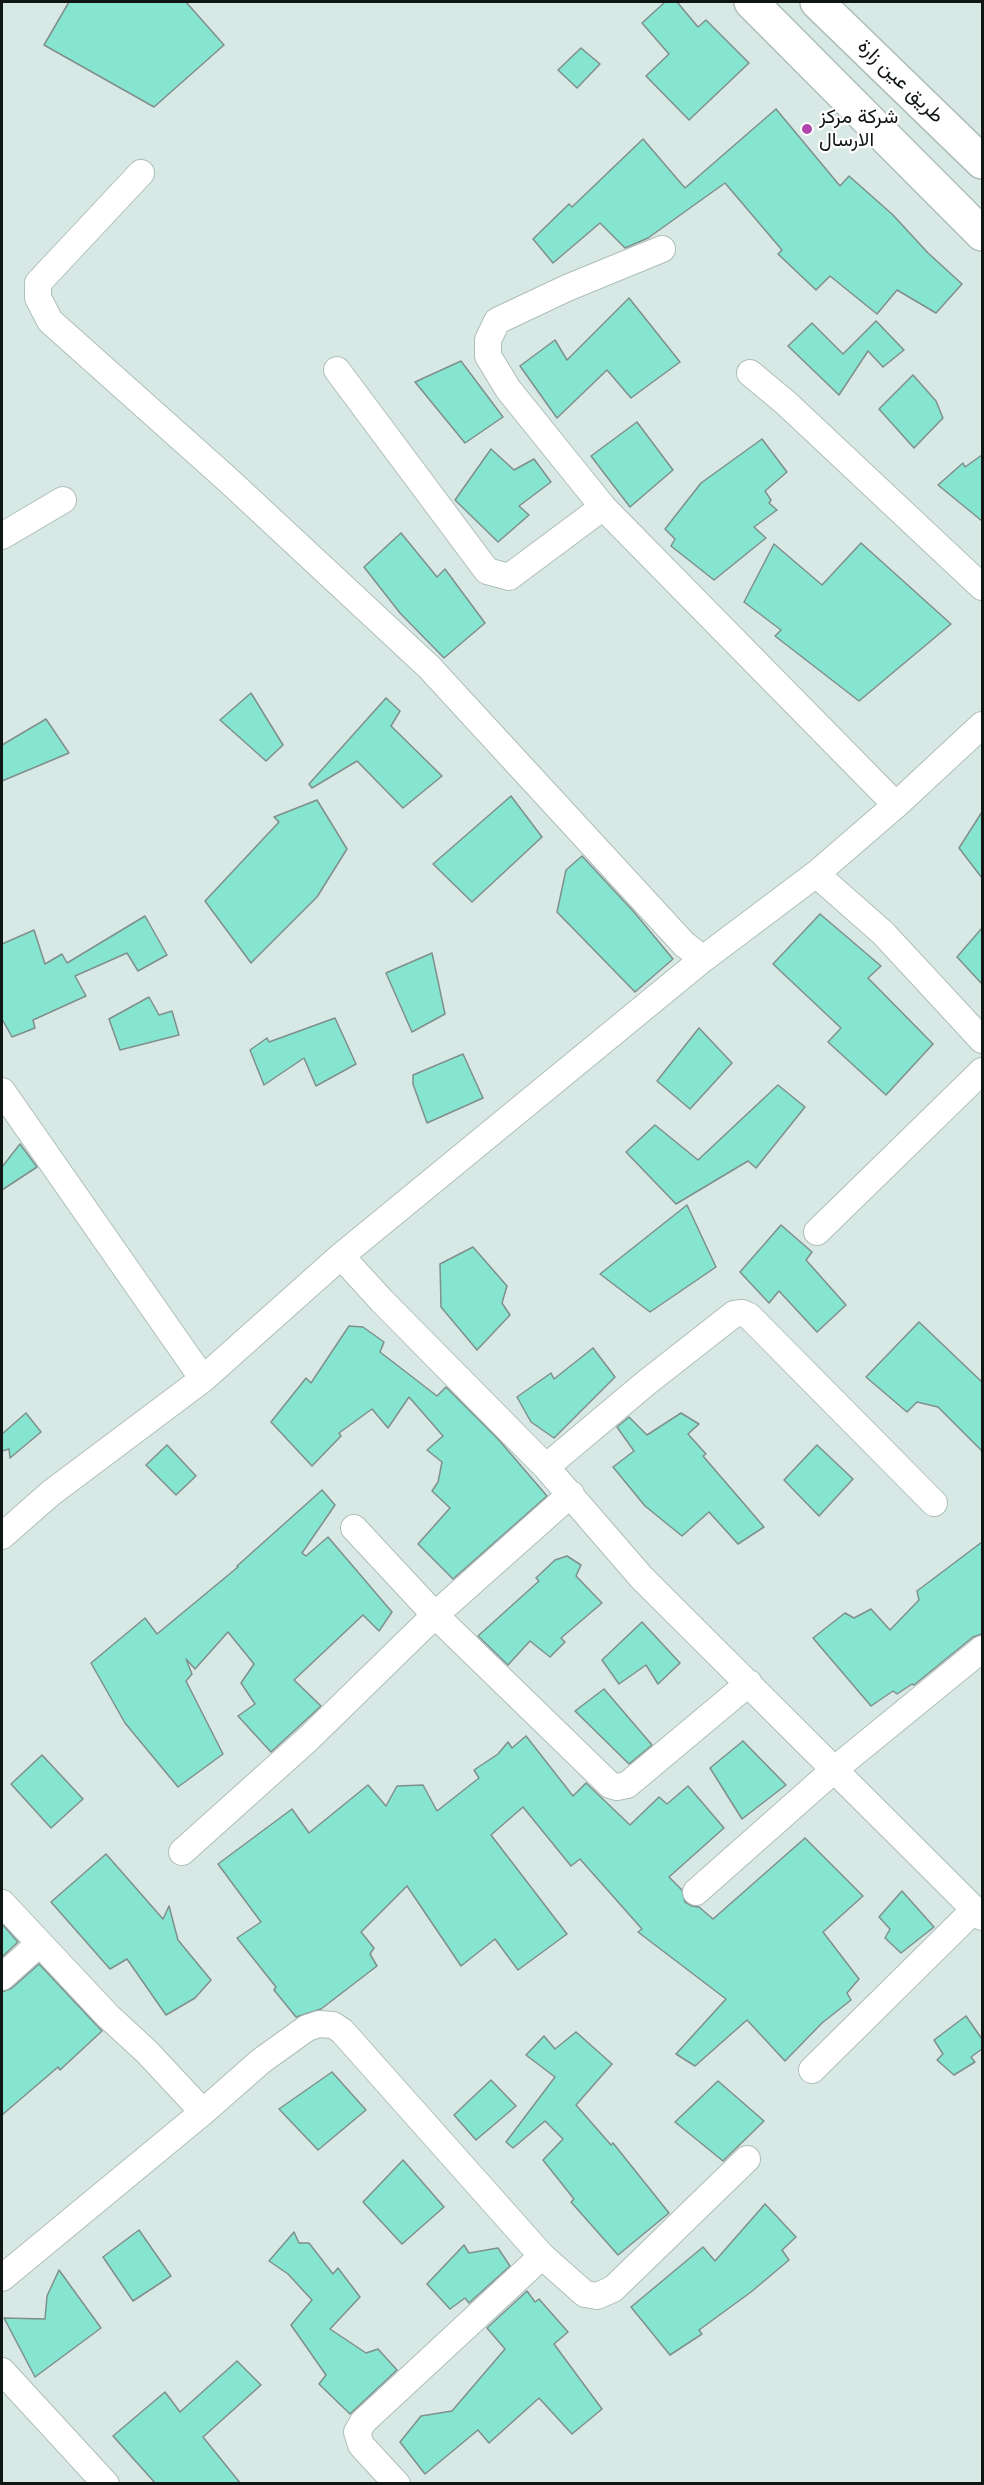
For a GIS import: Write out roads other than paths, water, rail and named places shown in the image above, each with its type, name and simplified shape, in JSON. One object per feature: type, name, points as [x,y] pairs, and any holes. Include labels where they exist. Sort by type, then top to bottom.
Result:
[{"type":"main road","points":[[751,2],[982,234]]},
{"type":"main road","name":"طريق عين زارة","points":[[817,2],[982,162]]},
{"type":"street","points":[[141,173],[38,283],[38,298],[50,321],[227,479],[429,667],[684,944],[703,960]]},
{"type":"street","points":[[662,249],[567,288],[497,321],[488,340],[489,356],[508,389],[603,507],[896,805]]},
{"type":"street","points":[[337,370],[488,571],[509,577],[603,507]]},
{"type":"street","points":[[750,373],[786,403],[982,587]]},
{"type":"street","points":[[2,536],[63,500]]},
{"type":"street","points":[[2,1536],[51,1493],[203,1378],[341,1256],[703,960],[816,874],[896,805],[982,725]]},
{"type":"street","points":[[816,874],[883,933],[982,1040]]},
{"type":"street","points":[[817,1232],[982,1071]]},
{"type":"street","points":[[2,1091],[203,1378]]},
{"type":"street","points":[[341,1256],[546,1467],[641,1577],[979,1913],[812,2070]]},
{"type":"street","points":[[546,1467],[655,1376],[734,1314],[742,1313],[749,1316],[934,1503]]},
{"type":"street","points":[[182,1852],[308,1739],[435,1615],[571,1494]]},
{"type":"street","points":[[354,1528],[435,1615],[610,1785],[617,1787],[627,1785],[749,1683]]},
{"type":"street","points":[[696,1893],[834,1769],[982,1649]]},
{"type":"street","points":[[2,1904],[203,2112]]},
{"type":"street","points":[[2,1977],[39,1944]]},
{"type":"street","points":[[2,2278],[203,2112],[261,2061],[307,2028],[319,2024],[333,2025],[363,2052],[542,2256],[585,2294],[597,2296],[614,2289],[747,2159]]},
{"type":"street","points":[[397,2484],[361,2445],[357,2432],[363,2422],[542,2256]]},
{"type":"street","points":[[2,2371],[106,2484]]},
{"type":"place","name":"شركة مركز الارسال","points":[[807,129]]}]
